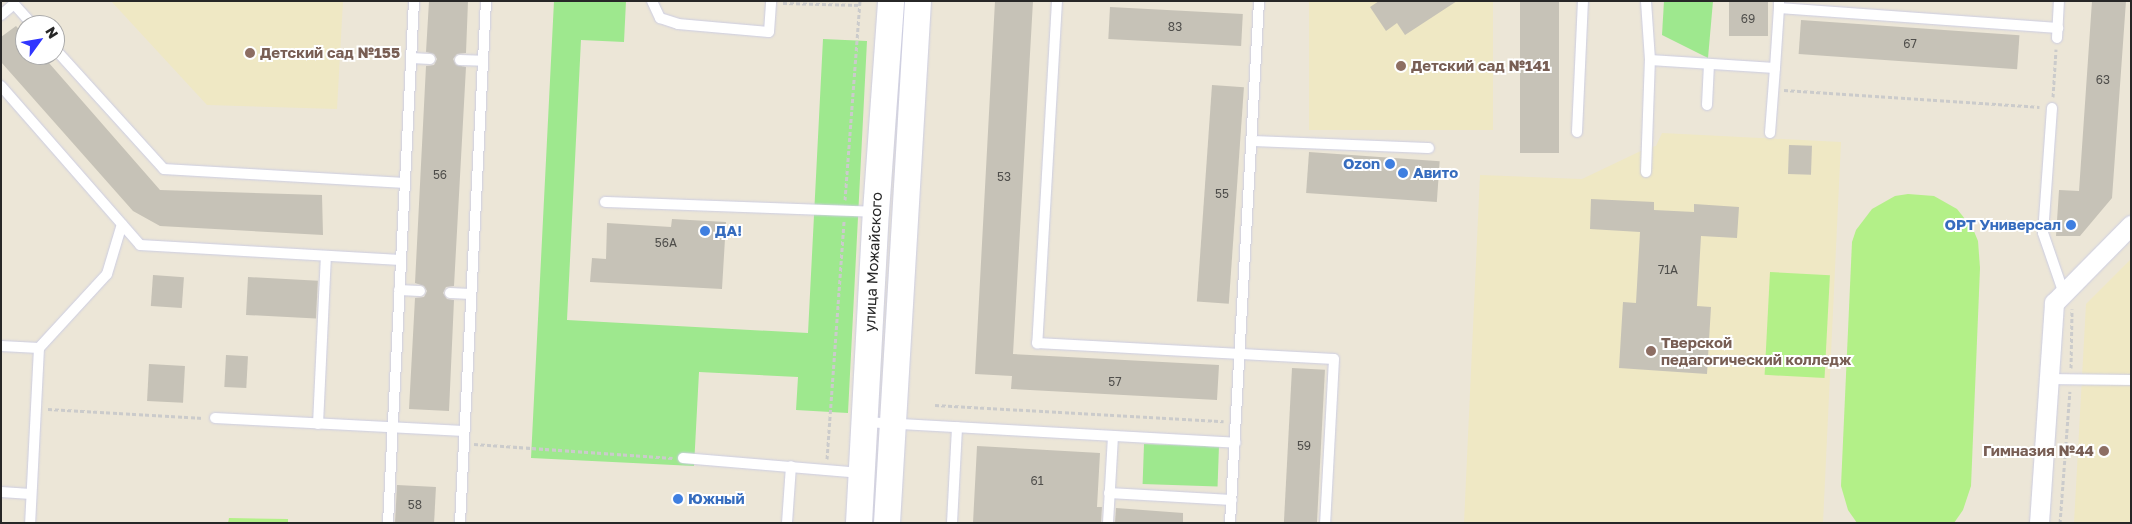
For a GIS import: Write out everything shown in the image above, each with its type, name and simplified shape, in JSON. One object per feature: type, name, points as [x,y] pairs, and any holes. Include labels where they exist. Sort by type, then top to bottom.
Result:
[{"type":"main road","name":"улица Можайского","points":[[859,523],[876,212],[891,1]]},
{"type":"main road","name":"улица Можайского","points":[[887,523],[918,1]]},
{"type":"street","points":[[2039,523],[2054,303],[2131,225]]},
{"type":"lane","points":[[388,523],[414,1]]},
{"type":"lane","points":[[460,523],[486,1]]},
{"type":"lane","points":[[652,1],[660,18],[678,24],[769,32],[771,2]]},
{"type":"lane","points":[[1057,1],[1037,343],[1334,360],[1325,523]]},
{"type":"lane","points":[[1230,523],[1260,1]]},
{"type":"lane","points":[[1577,132],[1583,1]]},
{"type":"lane","points":[[1646,1],[1650,60],[1646,172]]},
{"type":"lane","points":[[1770,132],[1779,5],[2057,33],[2059,1]]},
{"type":"lane","points":[[1,15],[13,2],[24,15]]},
{"type":"lane","points":[[411,58],[430,59]]},
{"type":"lane","points":[[65,60],[164,169],[405,183]]},
{"type":"lane","points":[[460,60],[483,62]]},
{"type":"lane","points":[[1650,60],[1774,68]]},
{"type":"lane","points":[[1706,105],[1709,64]]},
{"type":"lane","points":[[1,86],[140,245],[401,260]]},
{"type":"lane","points":[[2052,108],[2044,234],[2064,294]]},
{"type":"lane","points":[[1252,141],[1429,148]]},
{"type":"lane","points":[[605,202],[876,212]]},
{"type":"lane","points":[[30,523],[39,348],[106,274],[122,224]]},
{"type":"lane","points":[[318,424],[326,256]]},
{"type":"lane","points":[[399,290],[420,291]]},
{"type":"lane","points":[[450,293],[471,294]]},
{"type":"lane","points":[[1,346],[39,348]]},
{"type":"lane","points":[[2049,379],[2131,380]]},
{"type":"lane","points":[[215,418],[464,432]]},
{"type":"lane","points":[[864,422],[1235,443]]},
{"type":"lane","points":[[952,523],[957,427]]},
{"type":"lane","points":[[1108,523],[1112,436]]},
{"type":"lane","points":[[683,458],[862,473]]},
{"type":"lane","points":[[788,523],[791,466]]},
{"type":"lane","points":[[1,492],[31,494]]},
{"type":"lane","points":[[1110,493],[1232,500]]},
{"type":"path","points":[[771,2],[860,3],[826,469]]},
{"type":"path","points":[[1773,90],[2052,108],[2057,33]]},
{"type":"path","points":[[935,404],[1236,421]]},
{"type":"path","points":[[36,408],[215,418]]},
{"type":"path","points":[[464,443],[683,458]]},
{"type":"shaded area","name":"Детский сад №155","points":[[111,1],[343,1],[337,109],[207,105]]},
{"type":"shaded area","name":"Детский сад №141","points":[[1309,1],[1493,1],[1493,130],[1309,130]]},
{"type":"shaded area","name":"Тверской педагогический колледж","points":[[1662,133],[1841,142],[1823,523],[1464,523],[1480,175],[1582,179],[1647,148],[1656,146]]},
{"type":"shaded area","name":"Гимназия №44","points":[[2131,259],[2131,523],[2074,523],[2086,304]]},
{"type":"green space","points":[[554,1],[626,1],[624,42],[581,40],[567,320],[808,333],[823,39],[867,41],[848,413],[796,410],[798,377],[699,372],[694,466],[531,458]]},
{"type":"green space","points":[[1664,1],[1713,1],[1708,58],[1662,35]]},
{"type":"green space","points":[[1908,194],[1934,196],[1957,209],[1973,229],[1978,241],[1980,268],[1971,486],[1963,510],[1954,523],[1857,523],[1848,510],[1841,486],[1852,242],[1856,230],[1872,209],[1895,196]]},
{"type":"green space","points":[[1770,272],[1830,275],[1825,378],[1765,375]]},
{"type":"green space","points":[[1144,444],[1219,447],[1218,487],[1143,484]]},
{"type":"green space","points":[[229,518],[288,519],[288,523],[228,523]]},
{"type":"building","points":[[429,1],[468,1],[466,53],[457,54],[453,59],[456,65],[466,67],[454,286],[446,287],[443,293],[447,299],[454,300],[449,411],[409,409],[415,298],[424,297],[427,291],[424,286],[415,283],[426,66],[434,65],[437,59],[434,54],[426,52]]},
{"type":"building","points":[[995,1],[1033,1],[1013,354],[1219,365],[1217,400],[1011,389],[1012,376],[975,374]]},
{"type":"building","points":[[1379,1],[1457,1],[1405,35],[1397,23],[1386,31],[1370,7]]},
{"type":"building","points":[[1520,1],[1559,1],[1559,153],[1520,153]]},
{"type":"building","points":[[1729,1],[1768,1],[1768,36],[1729,36]]},
{"type":"building","points":[[2092,1],[2126,1],[2112,198],[2080,236],[2056,236],[2059,190],[2079,191]]},
{"type":"building","points":[[1110,7],[1243,14],[1241,46],[1108,39]]},
{"type":"building","points":[[1801,20],[2019,35],[2017,69],[1799,54]]},
{"type":"building","points":[[15,27],[15,65],[51,65],[160,190],[322,195],[323,235],[160,226],[133,211],[1,62],[1,37]]},
{"type":"building","points":[[1212,85],[1244,87],[1229,304],[1197,301]]},
{"type":"building","points":[[1789,145],[1812,146],[1811,175],[1788,174]]},
{"type":"building","points":[[1309,152],[1440,161],[1437,202],[1306,193]]},
{"type":"building","points":[[1591,199],[1654,202],[1654,210],[1694,212],[1694,204],[1739,207],[1737,238],[1701,236],[1697,306],[1711,307],[1707,374],[1619,368],[1623,302],[1636,303],[1640,232],[1590,229]]},
{"type":"building","points":[[672,219],[726,222],[722,289],[590,282],[592,258],[606,259],[607,223],[671,227]]},
{"type":"building","points":[[153,275],[184,277],[182,308],[151,306]]},
{"type":"building","points":[[248,277],[318,281],[316,319],[246,315]]},
{"type":"building","points":[[226,355],[248,356],[246,388],[224,387]]},
{"type":"building","points":[[149,364],[185,366],[183,403],[147,401]]},
{"type":"building","points":[[1292,368],[1325,370],[1317,523],[1284,523]]},
{"type":"building","points":[[977,446],[1100,453],[1097,507],[1102,507],[1101,523],[973,523]]},
{"type":"building","points":[[397,485],[436,487],[434,523],[395,523]]},
{"type":"building","points":[[1116,508],[1183,513],[1183,523],[1115,523]]},
{"type":"place","name":"Детский сад №155","points":[[250,53]]},
{"type":"place","name":"Детский сад №141","points":[[1401,66]]},
{"type":"place","name":"Ozon","points":[[1390,164]]},
{"type":"place","name":"Авито","points":[[1403,173]]},
{"type":"place","name":"ОРТ Универсал","points":[[2071,225]]},
{"type":"place","name":"ДА!","points":[[705,231]]},
{"type":"place","name":"Тверской педагогический колледж","points":[[1651,351]]},
{"type":"place","name":"Гимназия №44","points":[[2104,451]]},
{"type":"place","name":"Южный","points":[[678,499]]}]
